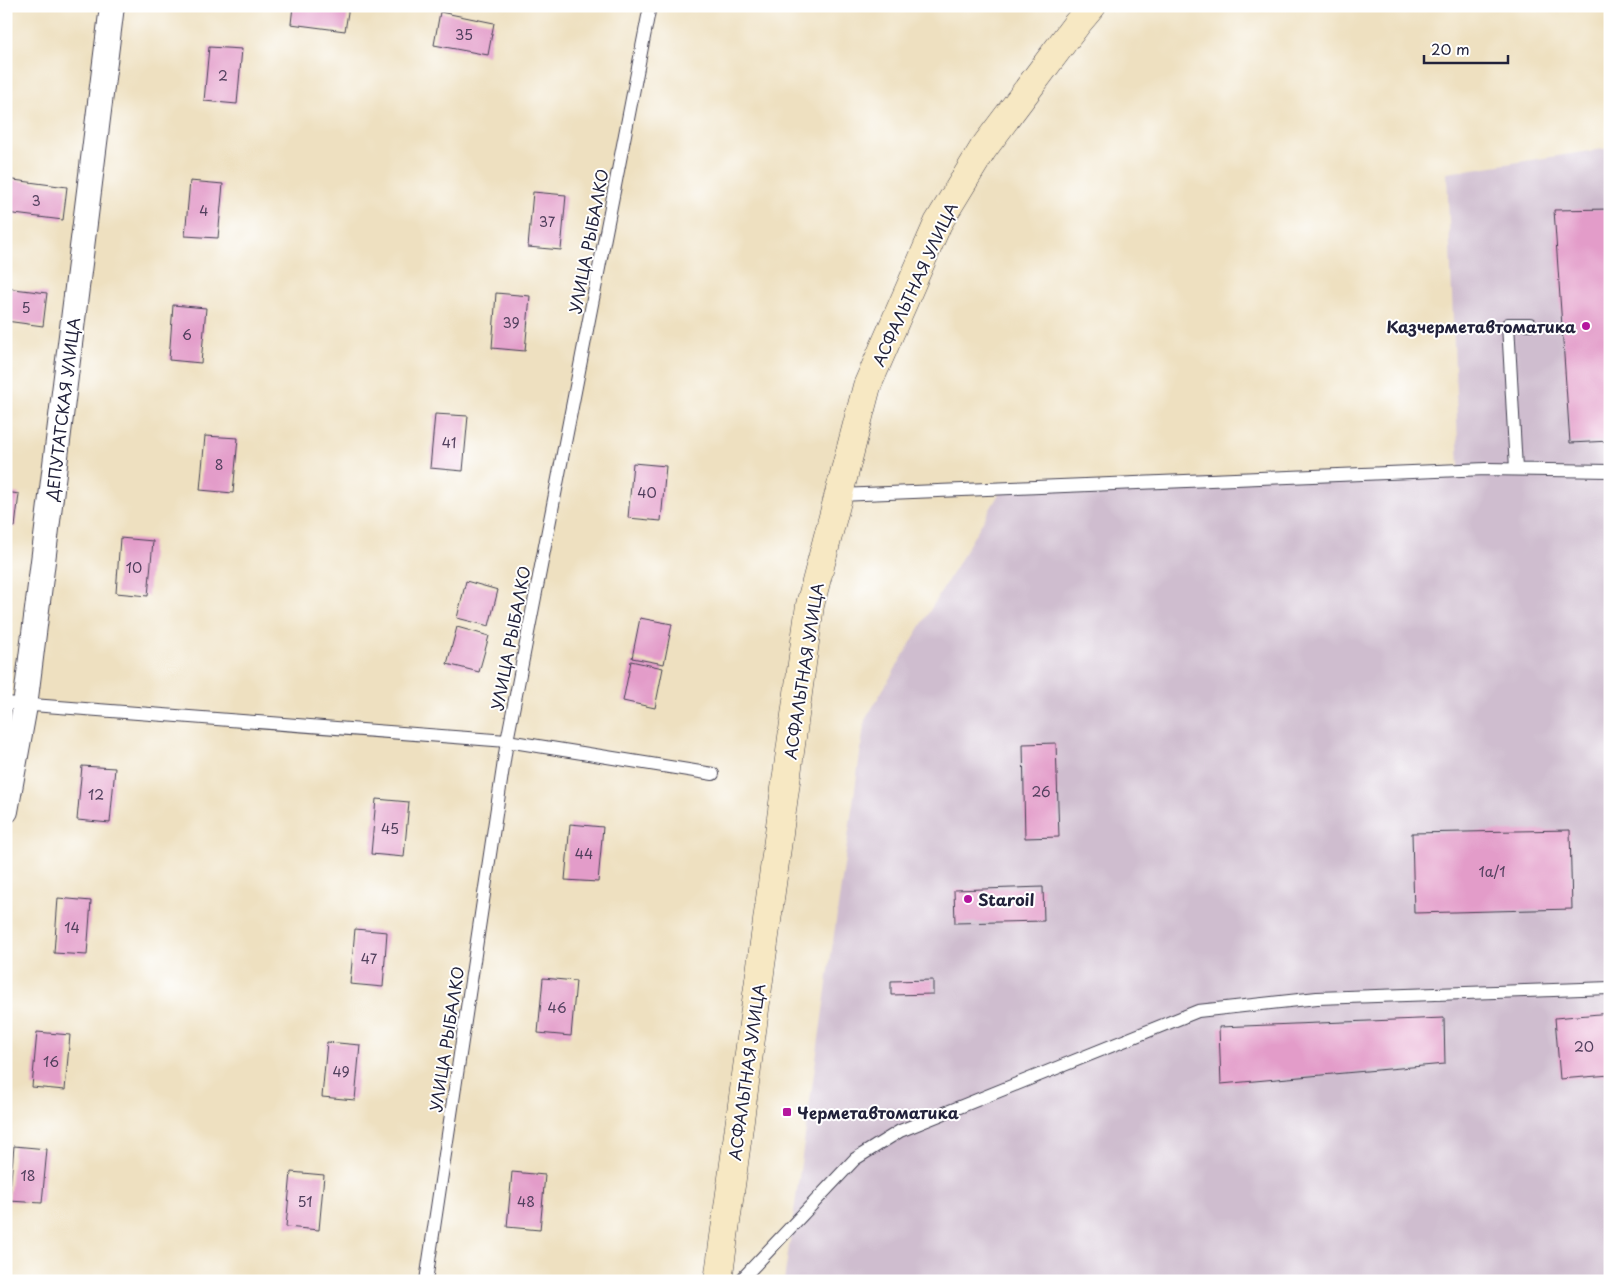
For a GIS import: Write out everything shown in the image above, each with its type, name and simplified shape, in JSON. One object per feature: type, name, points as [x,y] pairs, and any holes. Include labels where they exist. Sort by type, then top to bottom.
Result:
[{"type":"main road","name":"АСФАЛЬТНАЯ УЛИЦА","points":[[718,1281],[810,605],[867,386],[938,223],[983,149],[1092,6]]},
{"type":"street","name":"ДЕПУТАТСКАЯ УЛИЦА","points":[[6,811],[16,704],[112,6]]},
{"type":"lane","name":"УЛИЦА РЫБАЛКО","points":[[426,1281],[507,741],[650,6]]},
{"type":"lane","points":[[1516,469],[1508,324],[1530,324]]},
{"type":"lane","points":[[839,495],[1466,470],[1610,471]]},
{"type":"lane","points":[[16,704],[507,741],[714,774]]},
{"type":"lane","points":[[740,1281],[855,1159],[900,1131],[1198,1011],[1317,998],[1610,988]]},
{"type":"shaded area","points":[[1610,148],[1610,1281],[784,1281],[865,720],[1002,489],[1459,468],[1447,173]]},
{"type":"building","points":[[293,6],[349,6],[345,31],[291,24]]},
{"type":"building","points":[[440,12],[494,23],[488,55],[434,45]]},
{"type":"building","points":[[209,47],[242,49],[237,104],[204,101]]},
{"type":"building","points":[[6,179],[67,187],[63,220],[6,213]]},
{"type":"building","points":[[190,181],[223,184],[218,238],[185,236]]},
{"type":"building","points":[[533,192],[566,195],[561,250],[528,247]]},
{"type":"building","name":"Казчерметавтоматика","points":[[1610,209],[1610,441],[1570,443],[1554,210]]},
{"type":"building","points":[[6,288],[47,293],[43,326],[6,321]]},
{"type":"building","points":[[496,293],[530,296],[525,351],[492,348]]},
{"type":"building","points":[[173,305],[206,308],[201,363],[169,360]]},
{"type":"building","points":[[435,414],[468,416],[463,471],[430,468]]},
{"type":"building","points":[[205,436],[238,438],[233,493],[200,490]]},
{"type":"building","points":[[633,463],[666,466],[661,521],[628,518]]},
{"type":"building","points":[[6,492],[19,494],[15,527],[6,526]]},
{"type":"building","points":[[120,538],[153,541],[148,596],[116,593]]},
{"type":"building","points":[[466,581],[498,590],[489,626],[457,618]]},
{"type":"building","points":[[640,618],[672,624],[664,664],[632,658]]},
{"type":"building","points":[[457,627],[489,636],[479,672],[447,664]]},
{"type":"building","points":[[631,661],[663,668],[655,708],[623,701]]},
{"type":"building","points":[[1056,743],[1059,837],[1025,838],[1023,744]]},
{"type":"building","points":[[82,766],[115,768],[110,823],[77,820]]},
{"type":"building","points":[[376,799],[409,802],[404,857],[371,854]]},
{"type":"building","points":[[570,824],[603,827],[598,882],[565,880]]},
{"type":"building","points":[[1570,830],[1572,909],[1414,913],[1412,833]]},
{"type":"building","points":[[1043,887],[1044,921],[955,923],[954,890]]},
{"type":"building","points":[[58,898],[91,901],[87,955],[54,953]]},
{"type":"building","points":[[355,929],[387,932],[383,987],[350,984]]},
{"type":"building","points":[[543,978],[576,981],[571,1036],[538,1033]]},
{"type":"building","points":[[933,980],[933,994],[891,995],[891,981]]},
{"type":"building","points":[[1610,1013],[1610,1075],[1560,1079],[1555,1018]]},
{"type":"building","points":[[1444,1018],[1445,1064],[1221,1084],[1219,1027]]},
{"type":"building","points":[[37,1032],[70,1035],[65,1090],[32,1087]]},
{"type":"building","points":[[327,1042],[360,1045],[355,1100],[322,1097]]},
{"type":"building","points":[[14,1146],[47,1149],[42,1203],[9,1201]]},
{"type":"building","points":[[291,1172],[324,1175],[319,1230],[286,1227]]},
{"type":"building","points":[[512,1172],[545,1175],[540,1230],[507,1227]]},
{"type":"place","name":"Казчерметавтоматика","points":[[1586,326]]},
{"type":"place","name":"Staroil","points":[[968,899]]},
{"type":"place","name":"Черметавтоматика","points":[[787,1112]]}]
